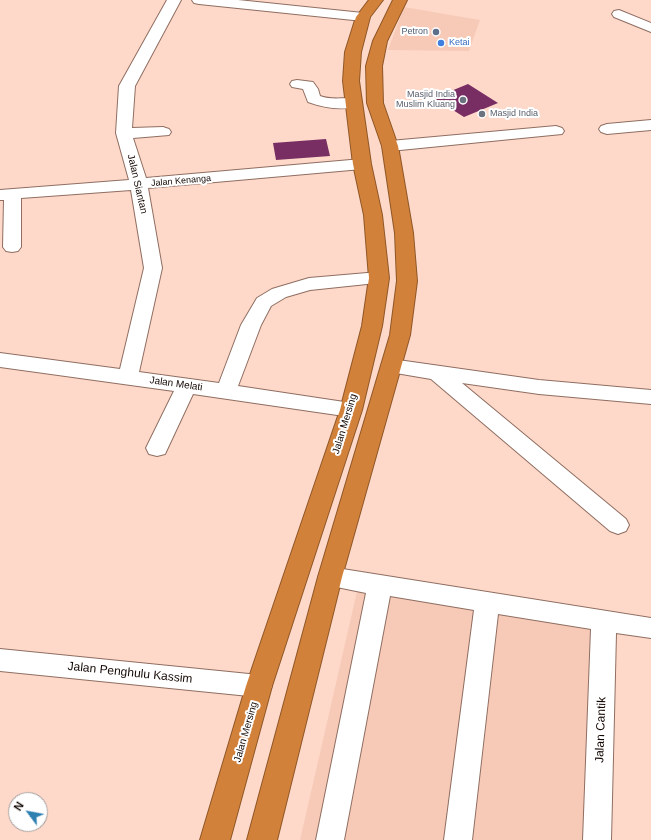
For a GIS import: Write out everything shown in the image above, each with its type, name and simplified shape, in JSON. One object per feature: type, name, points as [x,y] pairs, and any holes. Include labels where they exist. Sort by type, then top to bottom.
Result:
[{"type":"highway","name":"Jalan Mersing","points":[[215,840],[259,686],[351,410],[372,326],[379,278],[373,215],[362,164],[351,81],[353,52],[363,17],[376,0]]},
{"type":"highway","points":[[262,840],[330,577],[400,335],[407,281],[404,234],[390,146],[375,103],[374,66],[380,41],[400,0]]},
{"type":"street","name":"Jalan Siantan","points":[[128,377],[153,268],[138,184],[124,133],[127,86],[174,0]]},
{"type":"street","points":[[199,0],[273,4],[363,17]]},
{"type":"street","points":[[619,14],[651,28]]},
{"type":"street","points":[[297,84],[306,84],[310,86],[312,89],[313,99],[316,102],[328,104],[354,103]]},
{"type":"street","points":[[607,129],[651,125]]},
{"type":"street","points":[[390,146],[556,131]]},
{"type":"street","points":[[124,133],[163,132]]},
{"type":"street","name":"Jalan Kenanga","points":[[7,194],[362,164]]},
{"type":"street","points":[[7,194],[12,247]]},
{"type":"street","points":[[226,391],[252,325],[264,302],[279,293],[309,284],[379,278]]},
{"type":"street","name":"Jalan Melati","points":[[0,360],[128,377],[351,410]]},
{"type":"street","points":[[391,366],[539,387],[651,397]]},
{"type":"street","points":[[437,373],[618,525]]},
{"type":"street","points":[[156,448],[187,386]]},
{"type":"street","points":[[330,577],[651,628]]},
{"type":"street","points":[[330,840],[380,585]]},
{"type":"street","points":[[458,840],[487,602]]},
{"type":"street","name":"Jalan Cantik","points":[[598,840],[604,621]]},
{"type":"street","name":"Jalan Penghulu Kassim","points":[[0,660],[259,686]]},
{"type":"shaded area","points":[[404,7],[480,20],[469,51],[388,50]]},
{"type":"shaded area","points":[[361,574],[615,615],[609,840],[300,840]]},
{"type":"building","points":[[468,84],[498,103],[464,117],[434,98]]},
{"type":"building","points":[[326,139],[330,156],[276,160],[273,143]]},
{"type":"place","name":"Petron","points":[[436,32]]},
{"type":"place","name":"Ketai","points":[[441,43]]},
{"type":"place","name":"Masjid India Muslim Kluang","points":[[463,100]]},
{"type":"place","name":"Masjid India","points":[[482,114]]}]
